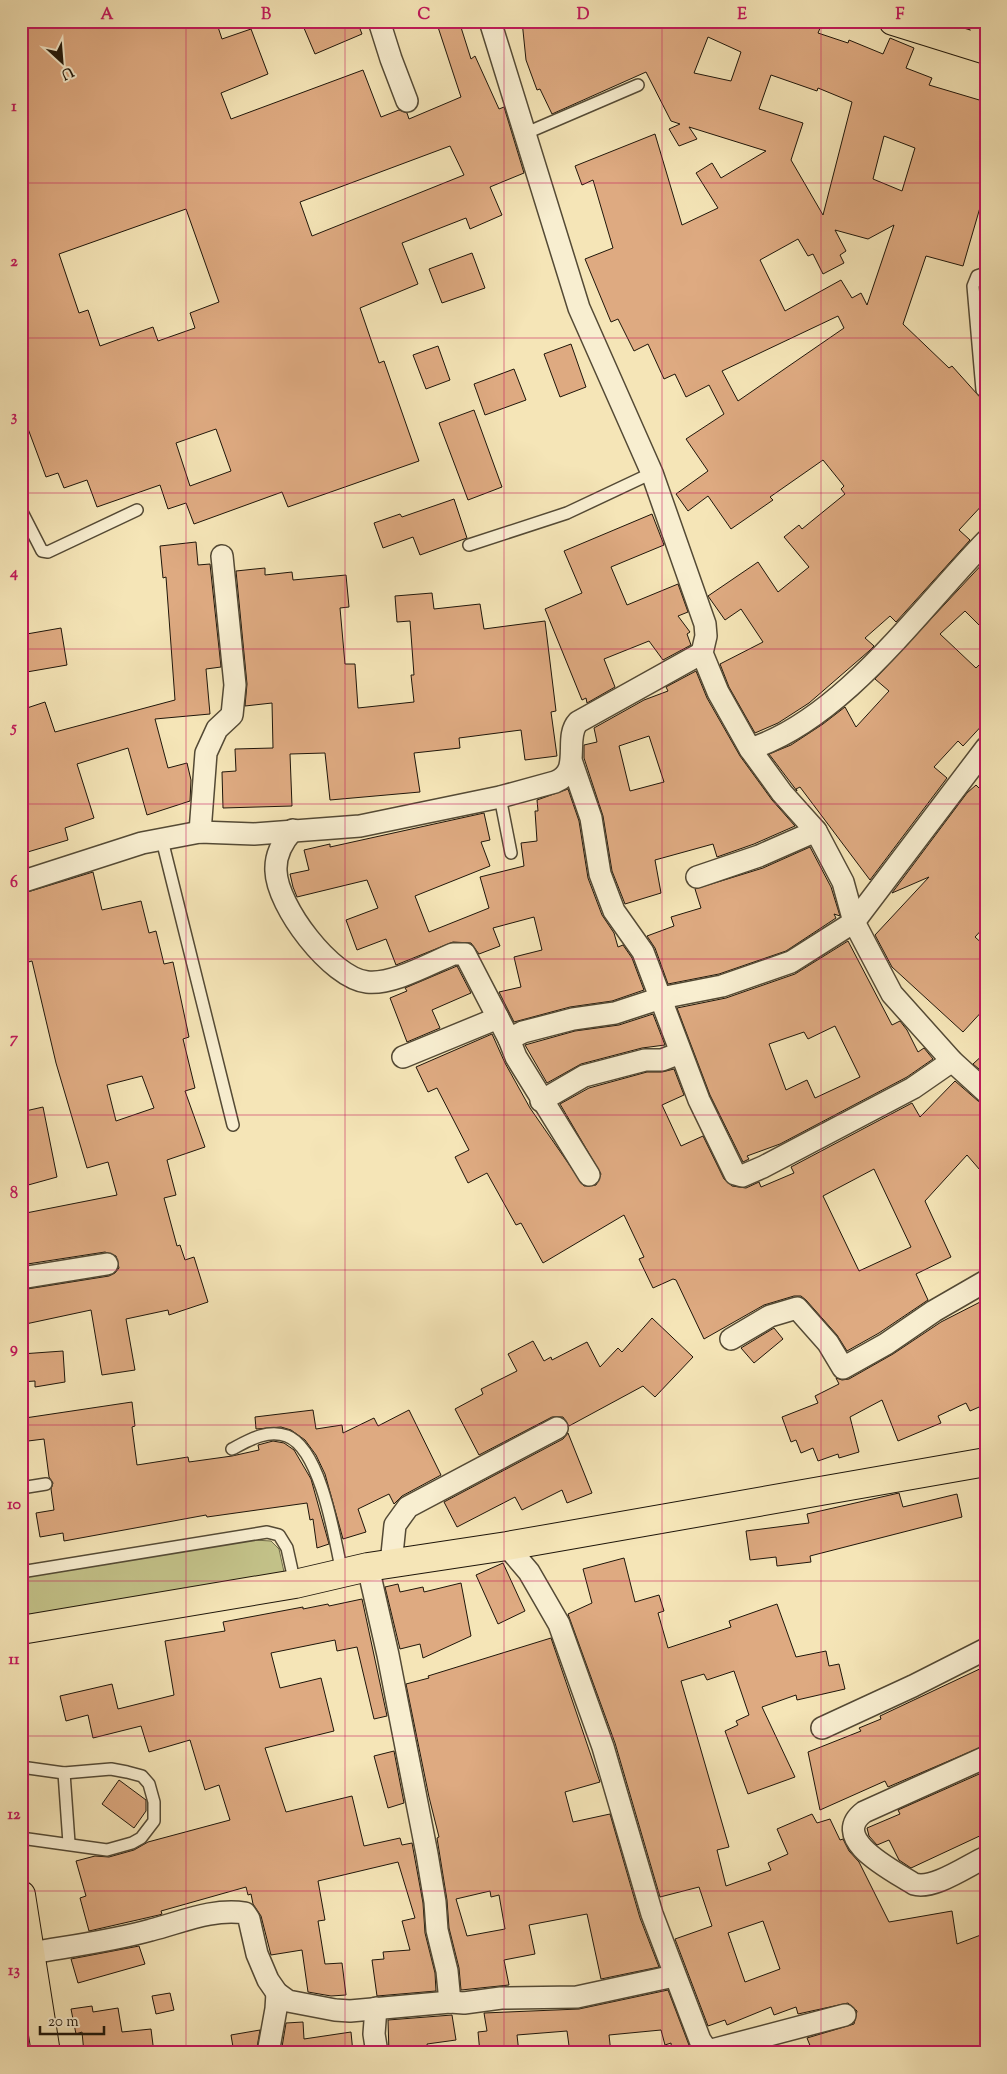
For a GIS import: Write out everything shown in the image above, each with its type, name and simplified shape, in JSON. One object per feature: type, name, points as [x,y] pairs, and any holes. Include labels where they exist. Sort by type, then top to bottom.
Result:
[{"type":"main road","points":[[893,21],[986,50]]},
{"type":"main road","points":[[982,21],[986,31]]},
{"type":"main road","points":[[21,1630],[295,1584],[380,1565],[507,1546],[986,1462]]},
{"type":"main road","points":[[21,1895],[31,1953],[29,1992],[46,2053]]},
{"type":"street","points":[[379,21],[407,101]]},
{"type":"street","points":[[490,21],[579,308],[652,473],[705,624],[706,636],[702,653],[718,692],[750,749],[782,793],[816,831],[843,882],[854,922],[892,994],[952,1061],[986,1092]]},
{"type":"street","points":[[750,749],[773,741],[820,710],[854,683],[986,541]]},
{"type":"street","points":[[200,832],[206,753],[217,729],[232,715],[235,685],[222,556]]},
{"type":"street","points":[[702,653],[578,722],[573,729],[572,763],[592,818],[600,874],[614,911],[643,952],[680,1053],[717,1141],[735,1174],[738,1176],[762,1167],[890,1101],[952,1061]]},
{"type":"street","points":[[509,1038],[573,1019],[615,1013],[661,998],[722,986],[791,962],[854,922],[986,748]]},
{"type":"street","points":[[21,882],[142,843],[200,832],[254,834],[360,826],[500,797],[562,780],[572,763]]},
{"type":"street","points":[[293,830],[282,842],[276,862],[277,879],[290,908],[323,956],[352,978],[365,982],[382,983],[453,954],[465,954],[509,1038],[516,1057],[588,1175]]},
{"type":"street","points":[[697,876],[759,856],[816,831]]},
{"type":"street","points":[[403,1057],[498,1018]]},
{"type":"street","points":[[542,1101],[584,1076],[645,1060],[662,1060],[680,1053]]},
{"type":"street","points":[[21,1278],[107,1264]]},
{"type":"street","points":[[731,1339],[770,1316],[797,1308],[828,1343],[843,1368],[886,1344],[934,1311],[986,1281]]},
{"type":"street","points":[[450,2002],[447,1971],[437,1930],[435,1902],[427,1854],[388,1655],[380,1565],[395,1525],[408,1507],[557,1428]]},
{"type":"street","points":[[507,1546],[529,1572],[559,1624],[604,1747],[632,1850],[674,1976],[700,2040],[708,2052],[845,2015]]},
{"type":"street","points":[[822,1728],[913,1686],[986,1649]]},
{"type":"street","points":[[986,1757],[864,1812],[855,1821],[853,1826],[862,1851],[914,1884],[922,1887],[933,1884],[986,1857]]},
{"type":"street","points":[[31,1953],[151,1930],[186,1919],[231,1911],[245,1913],[249,1919],[257,1954],[276,1993],[288,2001],[335,2010],[450,2002],[464,2003],[500,1998],[577,1997],[674,1976]]},
{"type":"street","points":[[268,2053],[276,2008],[276,1993]]},
{"type":"street","points":[[376,2008],[374,2034],[377,2053]]},
{"type":"lane","points":[[524,134],[638,85]]},
{"type":"lane","points":[[982,390],[973,286],[977,276],[986,273]]},
{"type":"lane","points":[[469,545],[567,514],[652,473]]},
{"type":"lane","points":[[21,510],[42,551],[48,552],[137,510]]},
{"type":"lane","points":[[500,797],[511,853]]},
{"type":"lane","points":[[162,840],[233,1125]]},
{"type":"lane","points":[[232,1449],[258,1436],[275,1435],[285,1436],[302,1447],[321,1485],[342,1574]]},
{"type":"lane","points":[[21,1488],[46,1484]]},
{"type":"lane","points":[[21,1570],[27,1571],[267,1532],[279,1535],[287,1548],[295,1584]]},
{"type":"lane","points":[[21,1767],[64,1773],[110,1769],[142,1776],[149,1784],[154,1802],[154,1821],[141,1838],[132,1843],[106,1850],[69,1843],[21,1838]]},
{"type":"lane","points":[[64,1773],[69,1843]]},
{"type":"shaded area","points":[[254,1540],[271,1541],[279,1549],[284,1572],[25,1616],[21,1614],[21,1576]]},
{"type":"building","points":[[34,21],[216,21],[222,39],[251,29],[268,74],[221,93],[231,119],[363,70],[381,117],[399,110],[407,113],[409,119],[461,97],[436,21],[459,21],[471,59],[475,56],[499,109],[504,107],[524,173],[490,187],[502,215],[470,229],[466,218],[402,243],[418,284],[360,308],[379,363],[384,361],[419,461],[288,507],[282,492],[194,524],[186,503],[168,509],[160,485],[97,507],[87,480],[64,488],[58,473],[46,477],[21,410],[21,26]],"holes":[[[450,146],[464,175],[312,236],[300,202]],[[186,209],[219,302],[190,313],[195,328],[158,341],[153,327],[100,346],[88,310],[79,313],[59,254]],[[216,429],[231,471],[190,486],[176,443]]]},
{"type":"building","points":[[301,21],[357,21],[362,34],[315,54]]},
{"type":"building","points":[[522,21],[823,21],[818,33],[848,43],[849,40],[883,54],[890,38],[914,48],[906,68],[932,78],[929,85],[986,102],[986,187],[963,266],[926,256],[903,324],[949,368],[952,366],[986,404],[986,501],[959,530],[970,540],[896,622],[890,616],[865,638],[874,646],[809,703],[778,723],[755,733],[729,687],[720,664],[763,642],[741,609],[725,620],[708,596],[758,562],[778,592],[809,567],[784,537],[799,525],[802,529],[845,494],[841,489],[844,486],[823,460],[770,497],[773,500],[731,529],[708,496],[688,511],[676,494],[708,471],[686,439],[724,414],[709,385],[686,397],[675,374],[664,379],[648,344],[634,351],[618,319],[611,322],[585,259],[613,248],[593,180],[582,185],[575,166],[655,134],[682,225],[718,208],[696,173],[712,163],[721,178],[766,151],[689,127],[697,139],[679,146],[669,129],[680,124],[671,121],[646,72],[552,114],[540,89],[537,90],[526,60]],"holes":[[[708,37],[741,52],[731,81],[694,73]],[[771,75],[817,91],[818,88],[852,102],[823,215],[791,160],[803,123],[759,109]],[[884,136],[915,148],[902,191],[873,179]],[[894,225],[867,305],[861,293],[852,298],[841,280],[785,311],[760,260],[798,239],[808,256],[813,254],[823,274],[844,263],[840,255],[846,251],[835,230],[868,239]],[[838,316],[844,328],[738,401],[722,371]]]},
{"type":"building","points":[[472,253],[485,288],[442,303],[429,269]]},
{"type":"building","points":[[571,344],[586,387],[560,397],[544,354]]},
{"type":"building","points":[[438,346],[450,380],[426,389],[413,355]]},
{"type":"building","points":[[514,369],[526,400],[485,415],[474,384]]},
{"type":"building","points":[[474,410],[502,487],[468,500],[439,423]]},
{"type":"building","points":[[454,499],[467,538],[420,555],[413,537],[383,548],[374,523],[400,514],[402,517]]},
{"type":"building","points":[[652,514],[664,545],[611,567],[627,605],[678,584],[688,612],[678,616],[690,632],[687,634],[691,645],[663,660],[649,641],[604,659],[615,687],[587,703],[586,698],[582,700],[545,609],[582,593],[564,551]]},
{"type":"building","points":[[196,542],[198,565],[210,564],[221,667],[206,669],[210,714],[155,719],[168,768],[187,763],[191,780],[190,801],[147,815],[128,748],[77,764],[94,818],[65,828],[68,840],[21,854],[21,710],[45,702],[55,732],[175,700],[166,577],[163,578],[160,546]]},
{"type":"building","points":[[986,560],[986,632],[965,611],[940,634],[976,668],[986,658],[986,721],[963,746],[958,741],[934,767],[947,778],[870,880],[800,787],[796,789],[797,791],[769,754],[791,745],[845,707],[856,727],[889,691],[875,679]]},
{"type":"building","points":[[265,568],[265,575],[292,572],[293,580],[346,575],[349,607],[340,608],[345,664],[355,664],[358,708],[414,702],[411,675],[414,675],[410,621],[397,622],[395,596],[432,593],[434,609],[480,604],[484,629],[545,621],[556,711],[551,712],[557,756],[525,760],[521,730],[459,738],[460,748],[414,753],[420,792],[330,800],[325,753],[290,754],[292,806],[223,808],[222,772],[236,771],[235,749],[273,748],[272,703],[245,706],[247,684],[236,571]]},
{"type":"building","points":[[61,628],[67,665],[21,673],[21,635]]},
{"type":"building","points":[[696,671],[707,698],[740,756],[772,800],[795,826],[754,844],[717,857],[713,844],[655,860],[661,893],[625,904],[612,871],[603,816],[584,758],[584,745],[597,742],[594,728],[644,700],[668,691],[666,687]],"holes":[[[649,736],[664,782],[630,791],[619,746]]]},
{"type":"building","points":[[976,785],[986,795],[986,925],[975,937],[986,947],[986,1007],[963,1032],[892,967],[875,935],[929,877],[892,893],[967,793]]},
{"type":"building","points":[[568,789],[579,821],[588,878],[602,915],[614,933],[618,947],[623,945],[632,958],[644,990],[612,1001],[570,1007],[514,1022],[499,992],[521,987],[514,957],[542,950],[534,917],[493,928],[500,946],[479,954],[471,943],[453,942],[396,965],[386,939],[357,950],[346,920],[378,908],[367,880],[297,897],[293,887],[290,874],[309,870],[304,850],[330,844],[330,847],[484,813],[490,840],[481,842],[490,866],[415,896],[429,932],[489,908],[480,877],[524,866],[521,843],[537,841],[535,811],[538,811],[537,800]]},
{"type":"building","points":[[810,847],[831,887],[840,916],[834,914],[836,918],[786,951],[719,974],[668,984],[655,948],[647,936],[674,926],[671,917],[701,908],[695,889],[763,868]]},
{"type":"building","points":[[93,872],[102,910],[141,901],[149,933],[156,931],[164,964],[173,962],[189,1037],[183,1039],[195,1088],[185,1091],[205,1147],[167,1160],[176,1195],[164,1198],[177,1246],[180,1245],[185,1260],[194,1257],[208,1302],[169,1315],[168,1310],[126,1319],[135,1370],[102,1375],[91,1310],[21,1325],[21,1290],[109,1276],[119,1268],[116,1256],[105,1252],[21,1265],[21,1214],[117,1195],[108,1162],[87,1168],[56,1063],[32,961],[21,964],[21,894]],"holes":[[[142,1076],[154,1108],[116,1121],[107,1085]]]},
{"type":"building","points":[[848,941],[892,1025],[900,1021],[907,1030],[918,1052],[924,1048],[933,1059],[907,1077],[780,1144],[747,1156],[749,1159],[743,1162],[710,1095],[677,1008],[726,998],[795,974]],"holes":[[[835,1026],[860,1077],[815,1098],[807,1080],[786,1090],[769,1044],[804,1032],[808,1039]]]},
{"type":"building","points":[[457,966],[471,993],[432,1010],[440,1028],[407,1042],[390,998],[407,991],[405,988]]},
{"type":"building","points":[[653,1014],[665,1045],[642,1048],[581,1064],[547,1083],[525,1045],[575,1031],[619,1025]]},
{"type":"building","points":[[492,1034],[505,1063],[530,1108],[584,1186],[596,1185],[601,1174],[560,1104],[589,1088],[647,1072],[662,1072],[674,1069],[684,1095],[662,1105],[681,1146],[703,1136],[724,1179],[732,1186],[746,1188],[759,1182],[761,1187],[794,1173],[791,1167],[912,1103],[920,1117],[955,1081],[978,1101],[986,1104],[986,1177],[967,1155],[925,1201],[951,1257],[916,1274],[928,1300],[879,1333],[847,1351],[837,1335],[806,1300],[801,1296],[794,1296],[764,1305],[704,1339],[676,1280],[673,1279],[653,1288],[639,1259],[644,1257],[624,1215],[543,1263],[521,1223],[516,1225],[487,1173],[468,1183],[455,1157],[469,1150],[437,1088],[428,1092],[416,1067]],"holes":[[[874,1169],[911,1247],[859,1271],[823,1196]]]},
{"type":"building","points":[[986,1052],[986,1075],[973,1064]]},
{"type":"building","points":[[43,1107],[57,1177],[21,1187],[21,1112]]},
{"type":"building","points":[[986,1299],[986,1404],[970,1411],[966,1403],[938,1416],[941,1423],[898,1441],[882,1400],[850,1417],[859,1452],[839,1458],[838,1454],[818,1461],[813,1448],[801,1453],[796,1440],[791,1442],[782,1417],[818,1403],[815,1396],[839,1384],[836,1378],[842,1380],[849,1379],[893,1354],[941,1322]]},
{"type":"building","points":[[652,1318],[693,1357],[655,1397],[643,1386],[569,1426],[563,1417],[552,1417],[479,1455],[455,1409],[483,1394],[481,1389],[517,1371],[508,1354],[533,1341],[544,1361],[551,1357],[552,1360],[587,1342],[600,1367],[618,1348],[622,1352]]},
{"type":"building","points":[[774,1328],[783,1339],[754,1363],[741,1348]]},
{"type":"building","points":[[63,1351],[65,1382],[35,1387],[35,1381],[21,1382],[21,1354]]},
{"type":"building","points":[[132,1402],[135,1426],[132,1427],[137,1465],[188,1457],[189,1462],[232,1456],[259,1450],[258,1445],[273,1441],[284,1443],[294,1450],[311,1479],[329,1544],[317,1548],[313,1519],[310,1520],[307,1503],[207,1517],[206,1515],[64,1541],[63,1533],[40,1537],[36,1513],[54,1510],[51,1489],[53,1483],[49,1477],[44,1439],[28,1441],[25,1418]]},
{"type":"building","points":[[313,1410],[316,1429],[342,1425],[343,1433],[374,1418],[378,1426],[409,1410],[441,1475],[402,1496],[394,1504],[389,1494],[358,1509],[366,1532],[343,1539],[325,1474],[316,1455],[305,1440],[291,1430],[281,1427],[256,1429],[255,1417]]},
{"type":"building","points":[[568,1433],[592,1493],[567,1503],[562,1490],[522,1510],[515,1497],[457,1527],[444,1502],[563,1439]]},
{"type":"building","points":[[899,1493],[903,1507],[957,1494],[962,1517],[810,1556],[811,1562],[777,1566],[776,1557],[750,1560],[746,1531],[809,1523],[807,1514]]},
{"type":"building","points":[[624,1558],[635,1602],[659,1595],[664,1611],[658,1613],[668,1648],[731,1627],[729,1621],[777,1604],[796,1657],[826,1651],[829,1666],[839,1664],[845,1689],[797,1700],[796,1695],[762,1707],[795,1777],[748,1794],[725,1731],[738,1725],[736,1721],[749,1715],[734,1671],[707,1680],[704,1674],[681,1681],[729,1847],[717,1850],[726,1886],[771,1870],[768,1863],[788,1854],[777,1829],[812,1814],[817,1823],[830,1819],[840,1840],[843,1839],[849,1851],[859,1862],[889,1922],[952,1911],[957,1944],[986,1933],[986,2053],[860,2053],[858,2047],[835,2053],[813,2053],[807,2038],[854,2024],[857,2011],[848,2003],[798,2014],[796,2007],[774,2015],[771,2007],[727,2025],[725,2020],[708,2026],[675,1939],[712,1926],[699,1887],[660,1897],[615,1743],[568,1614],[592,1603],[583,1569]],"holes":[[[763,1921],[780,1969],[745,1982],[728,1933]]]},
{"type":"building","points":[[503,1563],[525,1611],[498,1624],[476,1575]]},
{"type":"building","points":[[461,1583],[471,1636],[423,1658],[420,1644],[400,1649],[385,1587],[398,1584],[400,1592],[423,1587],[424,1592]]},
{"type":"building","points":[[362,1599],[387,1716],[374,1719],[357,1647],[337,1651],[335,1640],[271,1653],[280,1688],[321,1678],[334,1731],[265,1748],[286,1812],[352,1796],[364,1846],[400,1838],[402,1845],[412,1843],[423,1903],[425,1933],[435,1973],[436,1991],[377,1996],[372,1960],[384,1959],[383,1952],[410,1950],[402,1921],[415,1918],[398,1862],[318,1881],[325,1920],[318,1921],[325,1964],[342,1963],[346,1995],[331,1996],[308,1992],[302,1950],[271,1955],[261,1916],[253,1904],[251,1894],[248,1895],[246,1887],[161,1911],[162,1914],[159,1915],[89,1931],[80,1898],[86,1896],[76,1861],[95,1856],[109,1857],[134,1850],[148,1842],[230,1820],[219,1785],[205,1790],[190,1740],[149,1752],[141,1726],[93,1738],[88,1715],[66,1721],[60,1696],[112,1684],[118,1709],[174,1695],[165,1641],[225,1631],[223,1622],[303,1607],[303,1609],[328,1604],[329,1606]]},
{"type":"building","points":[[551,1638],[600,1782],[565,1792],[573,1822],[610,1814],[640,1918],[659,1967],[601,1979],[587,1914],[529,1925],[535,1954],[504,1960],[509,1985],[461,1990],[459,1968],[449,1928],[447,1900],[437,1838],[439,1837],[406,1684],[429,1678],[428,1676]],"holes":[[[490,1891],[491,1897],[499,1895],[505,1929],[467,1936],[456,1899]]]},
{"type":"building","points":[[986,1666],[986,1699],[980,1702],[986,1714],[986,1745],[888,1787],[885,1781],[820,1810],[808,1752],[861,1731],[859,1728],[881,1719],[880,1716]]},
{"type":"building","points":[[394,1751],[404,1803],[388,1808],[374,1756]]},
{"type":"building","points":[[986,1771],[986,1833],[911,1868],[899,1860],[889,1840],[877,1845],[869,1836],[867,1828],[900,1814],[898,1810]]},
{"type":"building","points":[[119,1780],[146,1800],[146,1811],[134,1828],[102,1804]]},
{"type":"building","points":[[139,1946],[145,1964],[78,1983],[71,1959]]},
{"type":"building","points":[[668,1990],[692,2053],[672,2053],[671,2043],[665,2045],[661,2030],[609,2035],[611,2053],[570,2053],[567,2031],[517,2035],[519,2053],[480,2053],[478,2032],[487,2031],[484,2013],[579,2009]]},
{"type":"building","points":[[170,1993],[174,2010],[156,2014],[152,1996]]},
{"type":"building","points":[[92,2006],[93,2012],[118,2008],[122,2032],[151,2029],[154,2053],[84,2053],[82,2032],[76,2034],[71,2009]]},
{"type":"building","points":[[452,2015],[456,2040],[427,2044],[428,2050],[389,2053],[388,2020]]},
{"type":"building","points":[[303,2022],[304,2039],[351,2032],[353,2053],[281,2053],[286,2023]]},
{"type":"building","points":[[260,2030],[256,2053],[234,2053],[231,2035]]}]
